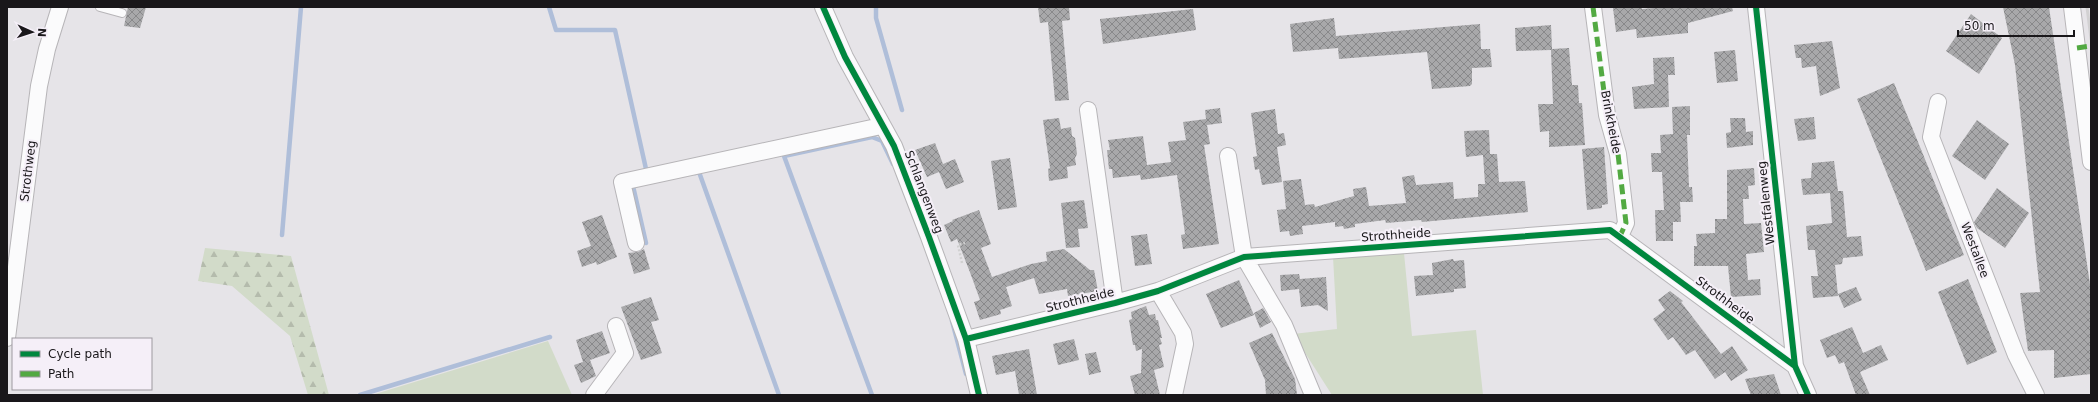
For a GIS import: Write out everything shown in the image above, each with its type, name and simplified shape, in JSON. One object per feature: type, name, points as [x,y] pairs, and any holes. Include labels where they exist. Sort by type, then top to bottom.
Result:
[{"type":"street","name":"Strothweg","points":[[7,338],[9,296],[39,86],[47,49],[60,7]]},
{"type":"street","name":"Schlangenweg","points":[[823,7],[839,44],[881,126],[894,146],[966,340],[979,395]]},
{"type":"street","name":"Brinkheide","points":[[1593,7],[1607,115],[1618,154],[1626,223],[1620,236]]},
{"type":"street","name":"Westfalenweg","points":[[1756,7],[1795,366],[1808,395]]},
{"type":"street","points":[[2072,7],[2091,162]]},
{"type":"street","name":"Westallee","points":[[1938,102],[1931,137],[2016,355],[2036,395]]},
{"type":"street","name":"Strothheide","points":[[1088,110],[1115,303]]},
{"type":"street","points":[[636,243],[622,182],[881,126]]},
{"type":"street","points":[[1228,156],[1244,257],[1284,325],[1313,395]]},
{"type":"street","name":"Strothheide","points":[[966,340],[1115,303],[1158,290],[1244,257],[1610,230],[1795,366]]},
{"type":"street","points":[[1158,290],[1183,333],[1185,344],[1174,395]]},
{"type":"street","points":[[594,395],[625,354],[616,326]]},
{"type":"lane","points":[[100,7],[122,13]]},
{"type":"path","points":[[962,263],[958,245],[964,243]]},
{"type":"green space","points":[[205,248],[291,256],[329,395],[308,395],[290,336],[232,286],[198,281]]},
{"type":"green space","points":[[1404,253],[1412,336],[1476,330],[1483,395],[1332,395],[1293,334],[1337,329],[1333,257]]},
{"type":"green space","points":[[548,341],[572,395],[372,395]]},
{"type":"building","points":[[128,7],[146,7],[140,28],[124,26]]},
{"type":"building","points":[[1038,7],[1069,7],[1070,20],[1062,21],[1069,100],[1055,101],[1048,22],[1040,23]]},
{"type":"building","points":[[1642,7],[1642,9],[1665,7],[1732,7],[1733,11],[1688,23],[1688,33],[1637,38],[1636,29],[1616,32],[1613,8]]},
{"type":"building","points":[[2003,7],[2049,7],[2091,291],[2091,374],[2054,378],[2054,350],[2028,351],[2020,293],[2040,292],[2015,65]]},
{"type":"building","points":[[1193,9],[1196,30],[1103,44],[1100,19]]},
{"type":"building","points":[[1971,14],[2002,38],[1979,74],[1946,51]]},
{"type":"building","points":[[1334,18],[1336,36],[1480,24],[1481,49],[1490,49],[1492,67],[1472,68],[1472,84],[1470,86],[1432,89],[1427,52],[1339,59],[1338,48],[1293,52],[1290,24]]},
{"type":"building","points":[[1551,25],[1552,49],[1569,48],[1572,85],[1578,85],[1579,103],[1582,103],[1585,145],[1549,147],[1549,131],[1540,132],[1538,104],[1553,104],[1551,50],[1516,51],[1515,28]]},
{"type":"building","points":[[1832,41],[1840,88],[1820,96],[1816,66],[1802,68],[1801,58],[1796,58],[1794,45]]},
{"type":"building","points":[[1735,50],[1738,81],[1717,83],[1714,52]]},
{"type":"building","points":[[1674,57],[1675,75],[1668,75],[1669,107],[1634,109],[1632,87],[1654,84],[1653,58]]},
{"type":"building","points":[[1894,83],[1964,255],[1926,271],[1857,99]]},
{"type":"building","points":[[1690,106],[1690,135],[1687,135],[1689,187],[1692,187],[1693,202],[1680,202],[1681,222],[1673,222],[1673,241],[1656,241],[1655,210],[1664,210],[1662,172],[1652,172],[1651,153],[1661,153],[1660,135],[1673,134],[1672,107]]},
{"type":"building","points":[[1220,108],[1222,123],[1207,125],[1210,144],[1204,145],[1219,244],[1183,249],[1181,235],[1185,234],[1177,175],[1141,180],[1140,175],[1113,178],[1112,169],[1109,169],[1107,150],[1110,150],[1108,140],[1143,136],[1147,165],[1171,162],[1168,142],[1186,140],[1183,122],[1206,119],[1205,110]]},
{"type":"building","points":[[1275,109],[1278,134],[1284,133],[1286,145],[1277,147],[1282,182],[1262,185],[1259,169],[1255,170],[1253,157],[1257,156],[1251,113]]},
{"type":"building","points":[[1814,117],[1816,139],[1798,141],[1794,119]]},
{"type":"building","points":[[1059,118],[1061,129],[1071,127],[1072,136],[1075,138],[1077,154],[1075,158],[1076,165],[1067,167],[1068,178],[1049,181],[1048,169],[1050,168],[1043,120]]},
{"type":"building","points":[[1730,118],[1745,118],[1746,132],[1753,131],[1753,145],[1727,148],[1726,133],[1731,132]]},
{"type":"building","points":[[1977,120],[2009,144],[1985,180],[1952,156]]},
{"type":"building","points":[[1489,130],[1490,154],[1497,154],[1499,182],[1525,181],[1528,212],[1422,222],[1421,220],[1386,223],[1385,220],[1355,224],[1355,227],[1344,229],[1343,226],[1335,227],[1335,222],[1302,226],[1303,234],[1290,236],[1289,231],[1280,232],[1277,210],[1286,209],[1283,181],[1301,179],[1305,205],[1314,204],[1315,207],[1354,196],[1353,189],[1366,187],[1369,206],[1406,203],[1402,177],[1414,175],[1416,185],[1453,182],[1454,199],[1478,197],[1478,184],[1485,184],[1483,155],[1466,157],[1464,131]]},
{"type":"building","points":[[935,143],[943,164],[955,159],[964,182],[946,189],[939,172],[927,177],[915,150]]},
{"type":"building","points":[[1604,147],[1608,204],[1602,205],[1602,208],[1587,210],[1582,149]]},
{"type":"building","points":[[1010,158],[1017,207],[998,210],[991,161]]},
{"type":"building","points":[[1834,161],[1838,191],[1843,191],[1847,237],[1861,236],[1863,256],[1843,258],[1842,264],[1835,265],[1838,296],[1813,298],[1811,276],[1818,276],[1815,250],[1808,250],[1806,226],[1832,223],[1830,193],[1803,195],[1801,179],[1811,178],[1812,163]]},
{"type":"building","points":[[1754,168],[1755,185],[1748,186],[1749,199],[1743,199],[1744,224],[1761,223],[1764,252],[1746,254],[1748,280],[1760,279],[1761,295],[1731,297],[1728,266],[1694,266],[1694,246],[1697,246],[1696,234],[1715,233],[1715,219],[1727,219],[1727,170]]},
{"type":"building","points":[[1997,188],[2029,213],[2005,248],[1977,228],[1974,222]]},
{"type":"building","points":[[1084,200],[1088,228],[1078,229],[1080,247],[1066,248],[1061,203]]},
{"type":"building","points":[[979,210],[991,244],[981,248],[992,277],[1031,264],[1047,261],[1046,252],[1064,249],[1090,270],[1094,270],[1098,291],[1068,296],[1067,289],[1039,294],[1034,278],[1006,287],[1012,306],[1000,310],[1001,314],[980,320],[974,302],[980,300],[971,275],[957,239],[951,242],[944,225],[953,221],[952,220]]},
{"type":"building","points":[[602,215],[617,257],[597,265],[596,262],[582,267],[577,251],[591,246],[582,222]]},
{"type":"building","points":[[1147,234],[1152,264],[1135,266],[1131,236]]},
{"type":"building","points":[[644,249],[650,269],[634,274],[628,253],[638,252]]},
{"type":"building","points":[[1453,259],[1454,261],[1464,260],[1466,288],[1454,289],[1454,292],[1416,296],[1414,276],[1433,275],[1432,263]]},
{"type":"building","points":[[1299,274],[1300,279],[1326,277],[1328,311],[1318,305],[1301,307],[1299,289],[1281,291],[1280,275]]},
{"type":"building","points":[[1968,279],[1997,352],[1967,365],[1938,292]]},
{"type":"building","points":[[1239,280],[1254,315],[1221,328],[1206,294]]},
{"type":"building","points":[[1856,287],[1862,300],[1844,308],[1838,294]]},
{"type":"building","points":[[1670,291],[1683,301],[1681,302],[1721,354],[1732,346],[1748,370],[1731,381],[1725,372],[1715,379],[1695,350],[1686,355],[1673,337],[1668,340],[1653,319],[1665,310],[1658,300]]},
{"type":"building","points":[[651,297],[659,320],[651,322],[662,353],[641,360],[621,307]]},
{"type":"building","points":[[1146,306],[1149,315],[1155,314],[1156,320],[1158,320],[1162,338],[1160,338],[1162,344],[1159,345],[1164,367],[1154,370],[1160,395],[1135,395],[1130,376],[1141,373],[1142,349],[1136,351],[1135,345],[1133,345],[1129,320],[1132,319],[1131,312]]},
{"type":"building","points":[[1263,308],[1271,322],[1260,328],[1254,313]]},
{"type":"building","points":[[1852,327],[1863,353],[1881,345],[1888,360],[1860,372],[1870,395],[1856,395],[1844,362],[1839,364],[1835,355],[1827,358],[1820,340]]},
{"type":"building","points":[[602,331],[610,353],[590,360],[596,376],[581,383],[574,365],[583,362],[576,340]]},
{"type":"building","points":[[1272,333],[1295,379],[1297,395],[1266,395],[1265,380],[1249,343]]},
{"type":"building","points":[[1074,339],[1079,360],[1058,365],[1053,344]]},
{"type":"building","points":[[1029,349],[1037,395],[1019,395],[1015,371],[996,375],[992,356]]},
{"type":"building","points":[[1096,352],[1101,372],[1089,375],[1085,354]]},
{"type":"building","points":[[1774,374],[1781,395],[1751,395],[1745,379]]},
{"type":"waterway","points":[[282,235],[301,7]]},
{"type":"waterway","points":[[549,7],[556,30],[615,30],[646,169]]},
{"type":"waterway","points":[[876,7],[876,18],[902,110]]},
{"type":"waterway","points":[[872,395],[784,156],[872,137],[882,141],[893,164]]},
{"type":"waterway","points":[[695,173],[699,172],[779,395]]},
{"type":"waterway","points":[[637,185],[633,186],[646,243]]},
{"type":"waterway","points":[[952,321],[966,374]]},
{"type":"waterway","points":[[360,395],[550,337]]},
{"type":"railway","points":[[2087,7],[2091,39]]},
{"type":"marked path","points":[[1593,7],[1607,115],[1618,154],[1626,223],[1620,236]]},
{"type":"marked path","points":[[2077,48],[2091,46]]},
{"type":"cycle path","points":[[823,7],[845,57],[894,146],[966,339],[979,395]]},
{"type":"cycle path","points":[[1756,7],[1795,366],[1808,395]]},
{"type":"cycle path","points":[[966,339],[1115,303],[1158,291],[1244,257],[1610,230],[1795,366]]}]
